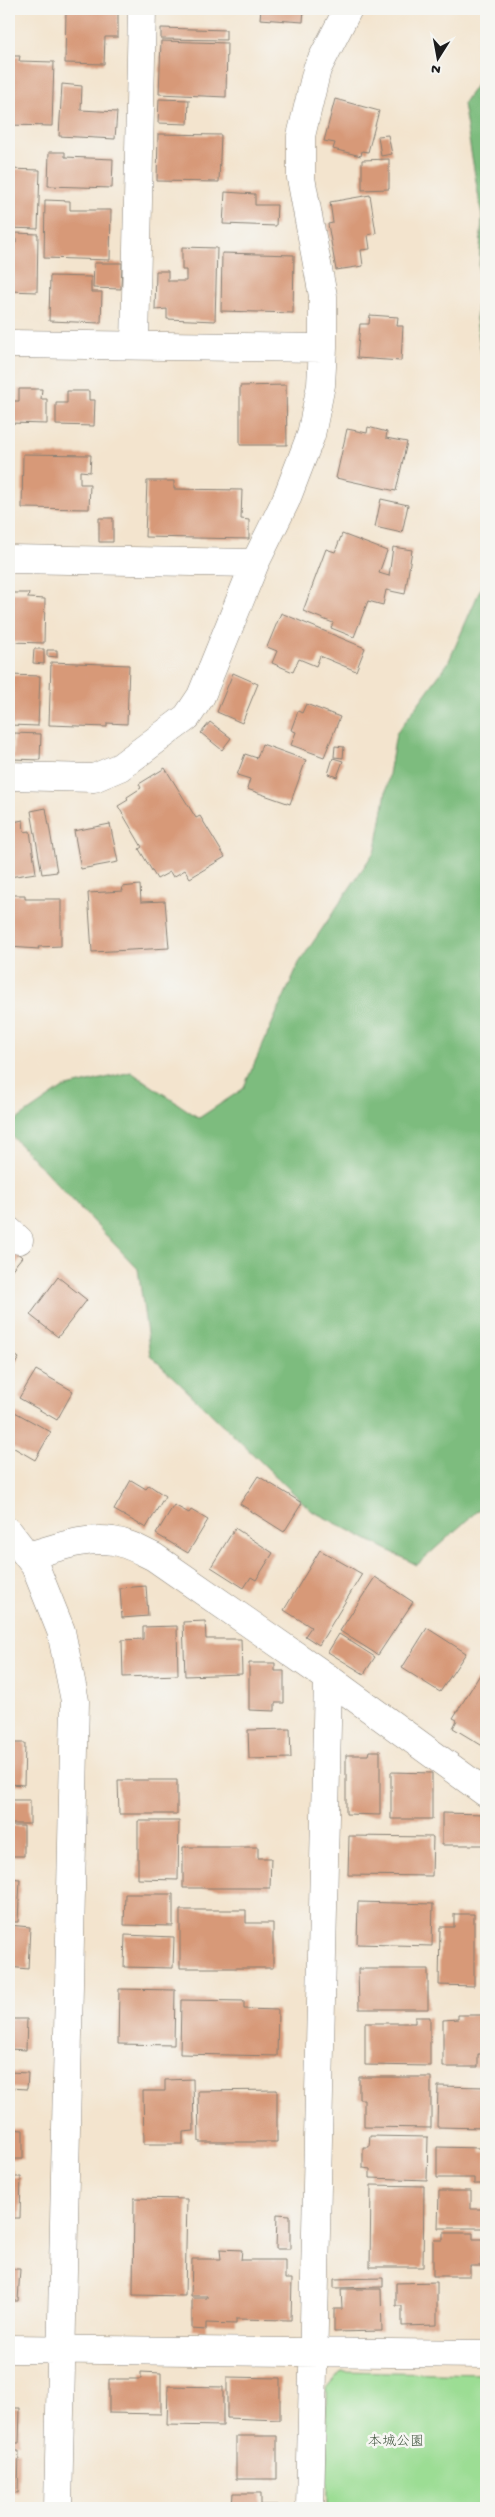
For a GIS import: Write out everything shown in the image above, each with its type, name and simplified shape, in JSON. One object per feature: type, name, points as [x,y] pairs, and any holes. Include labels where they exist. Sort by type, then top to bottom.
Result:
[{"type":"street","points":[[135,345],[142,9]]},
{"type":"street","points":[[9,776],[94,778],[120,767],[187,717],[200,696],[254,563],[286,500],[311,436],[321,385],[323,296],[301,178],[301,136],[316,69],[348,9]]},
{"type":"street","points":[[9,344],[323,348]]},
{"type":"street","points":[[9,559],[254,563]]},
{"type":"street","points":[[9,1532],[35,1566],[61,1631],[75,1701],[58,2508]]},
{"type":"street","points":[[28,1556],[70,1545],[100,1540],[124,1543],[154,1557],[328,1678],[486,1793]]},
{"type":"street","points":[[310,2508],[328,1678]]},
{"type":"street","points":[[9,2349],[486,2354]]},
{"type":"green space","points":[[486,70],[486,385],[476,319],[482,217],[463,104]]},
{"type":"green space","points":[[486,576],[486,1503],[417,1565],[312,1511],[150,1355],[138,1269],[9,1133],[9,1125],[63,1088],[131,1072],[199,1118],[243,1089],[299,963],[376,849],[396,734],[448,663]]},
{"type":"green space","name":"本城公園","points":[[342,2371],[486,2374],[486,2508],[327,2508],[326,2389]]},
{"type":"building","points":[[66,9],[118,9],[118,37],[105,37],[104,64],[65,63]]},
{"type":"building","points":[[261,9],[304,9],[303,22],[260,19]]},
{"type":"building","points":[[161,28],[226,30],[226,40],[161,39]]},
{"type":"building","points":[[161,41],[227,43],[226,97],[159,94]]},
{"type":"building","points":[[9,56],[20,56],[19,61],[54,62],[52,126],[9,125]]},
{"type":"building","points":[[62,84],[82,86],[81,110],[117,112],[115,139],[59,136]]},
{"type":"building","points":[[159,99],[189,100],[188,124],[158,123]]},
{"type":"building","points":[[335,99],[379,111],[368,152],[362,151],[361,156],[333,149],[335,143],[324,141]]},
{"type":"building","points":[[158,134],[221,135],[219,182],[157,181]]},
{"type":"building","points":[[388,135],[392,154],[381,156],[378,136]]},
{"type":"building","points":[[49,152],[65,152],[65,157],[113,159],[112,188],[48,186]]},
{"type":"building","points":[[389,159],[389,189],[362,190],[362,160]]},
{"type":"building","points":[[9,169],[40,170],[38,229],[9,228]]},
{"type":"building","points":[[225,192],[255,194],[255,205],[277,205],[276,226],[223,224]]},
{"type":"building","points":[[370,195],[376,233],[368,235],[370,249],[361,250],[363,266],[336,270],[328,224],[333,223],[330,202]]},
{"type":"building","points":[[45,200],[70,201],[70,210],[111,210],[110,260],[44,258]]},
{"type":"building","points":[[16,233],[38,234],[37,292],[9,291],[9,243],[16,243]]},
{"type":"building","points":[[182,247],[217,248],[215,321],[167,319],[167,309],[155,310],[156,271],[168,271],[168,281],[186,281],[186,270],[182,270]]},
{"type":"building","points":[[222,253],[294,255],[293,313],[221,311]]},
{"type":"building","points":[[94,263],[122,263],[121,289],[93,288]]},
{"type":"building","points":[[50,276],[91,277],[91,292],[102,292],[101,323],[49,321]]},
{"type":"building","points":[[370,315],[398,317],[397,326],[403,326],[401,361],[357,358],[360,324],[369,324]]},
{"type":"building","points":[[286,385],[287,445],[240,445],[240,386]]},
{"type":"building","points":[[19,389],[42,389],[41,399],[47,399],[47,424],[9,423],[9,401],[19,401]]},
{"type":"building","points":[[67,391],[89,391],[89,400],[95,400],[94,426],[56,425],[56,403],[67,403]]},
{"type":"building","points":[[368,427],[387,432],[386,438],[407,442],[396,491],[336,478],[347,429],[367,433]]},
{"type":"building","points":[[23,454],[91,455],[90,472],[80,471],[80,484],[90,484],[89,509],[22,508]]},
{"type":"building","points":[[147,481],[174,481],[174,489],[242,490],[241,519],[249,520],[249,539],[145,537]]},
{"type":"building","points":[[381,499],[408,505],[402,533],[375,527]]},
{"type":"building","points":[[99,518],[113,518],[113,542],[99,542]]},
{"type":"building","points":[[342,534],[387,551],[379,573],[389,576],[393,547],[412,550],[405,594],[386,590],[383,605],[368,601],[354,637],[331,628],[333,623],[303,611],[326,549],[335,552]]},
{"type":"building","points":[[9,593],[29,593],[28,598],[45,599],[44,643],[9,642]]},
{"type":"building","points":[[281,613],[365,648],[356,671],[320,656],[316,666],[299,659],[293,672],[272,663],[277,651],[267,647]]},
{"type":"building","points":[[34,649],[44,649],[44,664],[33,663]]},
{"type":"building","points":[[47,650],[57,650],[57,657],[47,656]]},
{"type":"building","points":[[51,662],[129,665],[127,724],[107,723],[107,727],[49,725]]},
{"type":"building","points":[[233,673],[258,684],[242,723],[217,712]]},
{"type":"building","points":[[9,675],[40,676],[38,726],[9,725]]},
{"type":"building","points":[[306,704],[340,717],[324,757],[291,745],[296,732],[291,730],[298,711],[302,713]]},
{"type":"building","points":[[210,722],[231,738],[222,750],[201,733]]},
{"type":"building","points":[[14,733],[41,734],[40,760],[13,759]]},
{"type":"building","points":[[262,744],[306,760],[290,804],[247,789],[250,779],[237,775],[245,754],[257,758]]},
{"type":"building","points":[[335,746],[344,747],[343,758],[334,757]]},
{"type":"building","points":[[333,758],[343,761],[337,777],[328,774]]},
{"type":"building","points":[[165,768],[196,818],[200,816],[225,857],[190,878],[185,870],[173,877],[170,872],[157,879],[139,849],[142,847],[118,806],[128,800],[127,797],[141,788],[139,784]]},
{"type":"building","points":[[9,805],[11,805],[12,816],[9,817]]},
{"type":"building","points":[[46,808],[57,872],[42,874],[31,811]]},
{"type":"building","points":[[9,818],[12,818],[13,822],[23,820],[24,832],[30,831],[36,873],[9,877]]},
{"type":"building","points":[[110,824],[118,862],[81,869],[74,831]]},
{"type":"building","points":[[140,885],[141,902],[165,901],[169,948],[92,952],[88,893],[123,891],[122,887]]},
{"type":"building","points":[[9,895],[25,895],[25,899],[61,899],[61,946],[38,947],[39,949],[9,947]]},
{"type":"building","points":[[9,1246],[22,1257],[9,1273]]},
{"type":"building","points":[[58,1277],[87,1300],[58,1337],[30,1315]]},
{"type":"building","points":[[9,1351],[19,1358],[9,1373]]},
{"type":"building","points":[[36,1370],[73,1391],[57,1420],[19,1398]]},
{"type":"building","points":[[13,1411],[51,1432],[35,1460],[9,1445],[9,1417]]},
{"type":"building","points":[[258,1476],[302,1503],[284,1532],[240,1504]]},
{"type":"building","points":[[131,1480],[146,1489],[149,1485],[165,1496],[146,1528],[114,1510]]},
{"type":"building","points":[[174,1505],[189,1513],[191,1510],[208,1520],[188,1553],[156,1534]]},
{"type":"building","points":[[235,1528],[273,1553],[256,1580],[251,1577],[244,1588],[211,1567]]},
{"type":"building","points":[[320,1550],[362,1574],[319,1645],[305,1636],[311,1627],[284,1610]]},
{"type":"building","points":[[375,1577],[413,1602],[378,1655],[340,1631]]},
{"type":"building","points":[[146,1586],[148,1616],[122,1618],[120,1588]]},
{"type":"building","points":[[205,1621],[206,1639],[241,1639],[242,1674],[185,1676],[183,1622]]},
{"type":"building","points":[[177,1626],[178,1675],[123,1677],[122,1640],[143,1639],[143,1627]]},
{"type":"building","points":[[427,1628],[466,1653],[440,1692],[402,1668]]},
{"type":"building","points":[[339,1634],[375,1657],[364,1674],[328,1652]]},
{"type":"building","points":[[249,1663],[275,1663],[275,1671],[284,1671],[284,1703],[275,1703],[275,1711],[249,1710]]},
{"type":"building","points":[[486,1665],[486,1748],[453,1728],[457,1720],[453,1718]]},
{"type":"building","points":[[290,1729],[291,1758],[249,1759],[248,1730]]},
{"type":"building","points":[[9,1743],[25,1743],[24,1785],[9,1784]]},
{"type":"building","points":[[369,1751],[380,1751],[380,1815],[346,1814],[346,1755],[368,1755]]},
{"type":"building","points":[[391,1772],[432,1773],[432,1819],[391,1819]]},
{"type":"building","points":[[118,1780],[177,1780],[177,1814],[119,1814]]},
{"type":"building","points":[[9,1800],[30,1800],[30,1824],[9,1824]]},
{"type":"building","points":[[442,1813],[486,1814],[486,1845],[442,1845]]},
{"type":"building","points":[[138,1821],[179,1821],[178,1880],[138,1879]]},
{"type":"building","points":[[9,1826],[24,1826],[24,1856],[9,1856]]},
{"type":"building","points":[[349,1836],[433,1837],[432,1876],[348,1875]]},
{"type":"building","points":[[183,1847],[258,1847],[258,1858],[271,1858],[270,1888],[183,1888]]},
{"type":"building","points":[[9,1878],[20,1879],[18,1922],[9,1922]]},
{"type":"building","points":[[125,1894],[173,1894],[173,1926],[124,1925]]},
{"type":"building","points":[[358,1902],[433,1904],[432,1946],[357,1944]]},
{"type":"building","points":[[180,1910],[246,1910],[246,1923],[273,1923],[273,1968],[180,1968]]},
{"type":"building","points":[[454,1914],[474,1914],[474,1986],[439,1985],[440,1927],[454,1927]]},
{"type":"building","points":[[9,1925],[30,1927],[28,1969],[9,1967]]},
{"type":"building","points":[[125,1935],[174,1937],[173,1968],[124,1967]]},
{"type":"building","points":[[358,1969],[428,1969],[428,2009],[359,2009]]},
{"type":"building","points":[[119,1989],[175,1990],[174,2045],[118,2044]]},
{"type":"building","points":[[181,2000],[244,2001],[244,2009],[278,2010],[277,2056],[180,2054]]},
{"type":"building","points":[[458,2015],[485,2015],[485,2054],[478,2054],[478,2067],[443,2067],[443,2020],[458,2019]]},
{"type":"building","points":[[415,2017],[430,2017],[430,2066],[365,2065],[365,2023],[415,2023]]},
{"type":"building","points":[[9,2019],[27,2019],[26,2050],[9,2049]]},
{"type":"building","points":[[9,2072],[28,2073],[27,2089],[9,2088]]},
{"type":"building","points":[[359,2077],[431,2077],[431,2128],[364,2127],[364,2099],[359,2099]]},
{"type":"building","points":[[193,2079],[194,2131],[183,2132],[183,2144],[144,2144],[143,2091],[165,2091],[165,2080]]},
{"type":"building","points":[[438,2086],[486,2087],[486,2128],[437,2127]]},
{"type":"building","points":[[277,2090],[277,2142],[199,2142],[198,2091]]},
{"type":"building","points":[[9,2129],[23,2130],[23,2159],[9,2159]]},
{"type":"building","points":[[370,2136],[428,2137],[427,2180],[370,2178],[370,2169],[363,2168],[363,2147],[369,2147]]},
{"type":"building","points":[[437,2147],[480,2148],[481,2152],[486,2152],[486,2184],[474,2184],[474,2178],[437,2178]]},
{"type":"building","points":[[9,2169],[13,2169],[13,2177],[21,2177],[20,2218],[9,2218]]},
{"type":"building","points":[[371,2185],[424,2186],[423,2267],[370,2267]]},
{"type":"building","points":[[439,2191],[471,2191],[471,2209],[483,2209],[483,2228],[438,2228]]},
{"type":"building","points":[[134,2198],[187,2199],[185,2296],[133,2295]]},
{"type":"building","points":[[277,2214],[290,2215],[290,2249],[276,2249]]},
{"type":"building","points":[[443,2233],[473,2233],[473,2239],[486,2239],[486,2258],[481,2258],[481,2266],[470,2266],[470,2276],[433,2276],[433,2240],[443,2240]]},
{"type":"building","points":[[220,2249],[242,2250],[241,2260],[285,2260],[285,2279],[292,2279],[291,2320],[236,2319],[236,2324],[206,2323],[206,2330],[192,2329],[192,2298],[207,2298],[207,2296],[191,2296],[192,2259],[221,2259]]},
{"type":"building","points":[[9,2269],[20,2269],[18,2301],[9,2301]]},
{"type":"building","points":[[383,2278],[383,2287],[334,2288],[334,2279]]},
{"type":"building","points":[[437,2282],[437,2325],[402,2326],[402,2306],[396,2306],[396,2283]]},
{"type":"building","points":[[341,2289],[381,2289],[382,2331],[334,2332],[334,2309],[342,2309]]},
{"type":"building","points":[[141,2372],[161,2373],[161,2414],[109,2413],[109,2379],[141,2379]]},
{"type":"building","points":[[227,2377],[280,2378],[280,2420],[227,2418]]},
{"type":"building","points":[[168,2386],[223,2387],[223,2426],[167,2425]]},
{"type":"building","points":[[9,2408],[20,2408],[19,2443],[9,2443]]},
{"type":"building","points":[[236,2436],[277,2436],[277,2479],[236,2479]]},
{"type":"building","points":[[9,2451],[19,2451],[18,2493],[9,2492]]},
{"type":"building","points":[[233,2493],[261,2493],[261,2505],[278,2505],[278,2508],[232,2508]]}]
